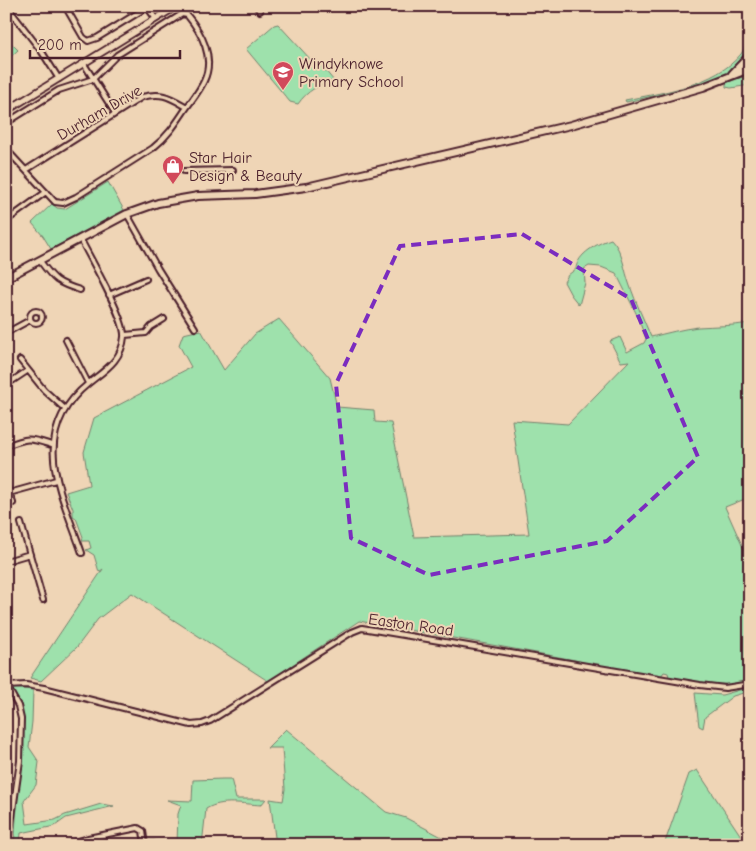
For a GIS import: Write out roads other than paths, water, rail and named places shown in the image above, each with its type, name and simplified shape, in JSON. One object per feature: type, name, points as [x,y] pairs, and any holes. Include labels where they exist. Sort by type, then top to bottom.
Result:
[{"type":"main road","points":[[6,111],[177,6]]},
{"type":"main road","points":[[730,76],[750,55]]},
{"type":"main road","points":[[6,278],[127,214],[158,203],[198,196],[256,194],[306,187],[571,125],[703,87],[744,71],[750,71]]},
{"type":"street","points":[[65,6],[83,37],[88,41],[148,7],[156,20]]},
{"type":"street","points":[[256,6],[260,11]]},
{"type":"street","points":[[9,9],[42,52],[59,79]]},
{"type":"street","points":[[6,123],[58,90],[93,79],[117,55],[182,14],[187,15],[199,31],[206,45],[208,55],[207,72],[204,82],[164,139],[76,197],[63,203],[55,202],[6,149]]},
{"type":"street","points":[[84,64],[115,113]]},
{"type":"street","name":"Durham Drive","points":[[26,170],[142,97],[155,94],[166,96],[186,107]]},
{"type":"street","points":[[184,171],[233,170]]},
{"type":"street","points":[[6,221],[46,192]]},
{"type":"street","points":[[127,214],[158,269],[195,328]]},
{"type":"street","points":[[80,240],[109,295],[125,335],[121,353],[108,369],[88,384],[65,409],[52,445],[56,480],[82,553]]},
{"type":"street","points":[[40,261],[51,276],[61,284],[80,290]]},
{"type":"street","points":[[109,295],[146,279]]},
{"type":"street","points":[[125,335],[146,334],[151,327],[164,319]]},
{"type":"street","points":[[6,333],[30,320]]},
{"type":"street","points":[[66,340],[88,384]]},
{"type":"street","points":[[20,360],[44,390],[65,409]]},
{"type":"street","points":[[6,385],[27,371]]},
{"type":"street","points":[[6,446],[22,439],[34,439],[52,445]]},
{"type":"street","points":[[9,493],[56,480]]},
{"type":"street","points":[[6,484],[12,503]]},
{"type":"street","points":[[21,523],[43,600]]},
{"type":"street","points":[[6,561],[30,554]]},
{"type":"street","name":"Easton Road","points":[[7,686],[26,685],[44,688],[168,720],[190,725],[202,724],[210,721],[352,632],[362,628],[700,685],[724,688],[750,684]]},
{"type":"street","points":[[6,673],[7,686],[18,706],[21,718],[20,761],[8,845]]},
{"type":"street","points":[[66,845],[138,828],[143,831],[145,845],[153,844]]},
{"type":"street","points":[[102,836],[102,845]]},
{"type":"place","name":"Windyknowe Primary School","points":[[283,91]]},
{"type":"place","name":"Star Hair Design & Beauty","points":[[173,185]]}]
